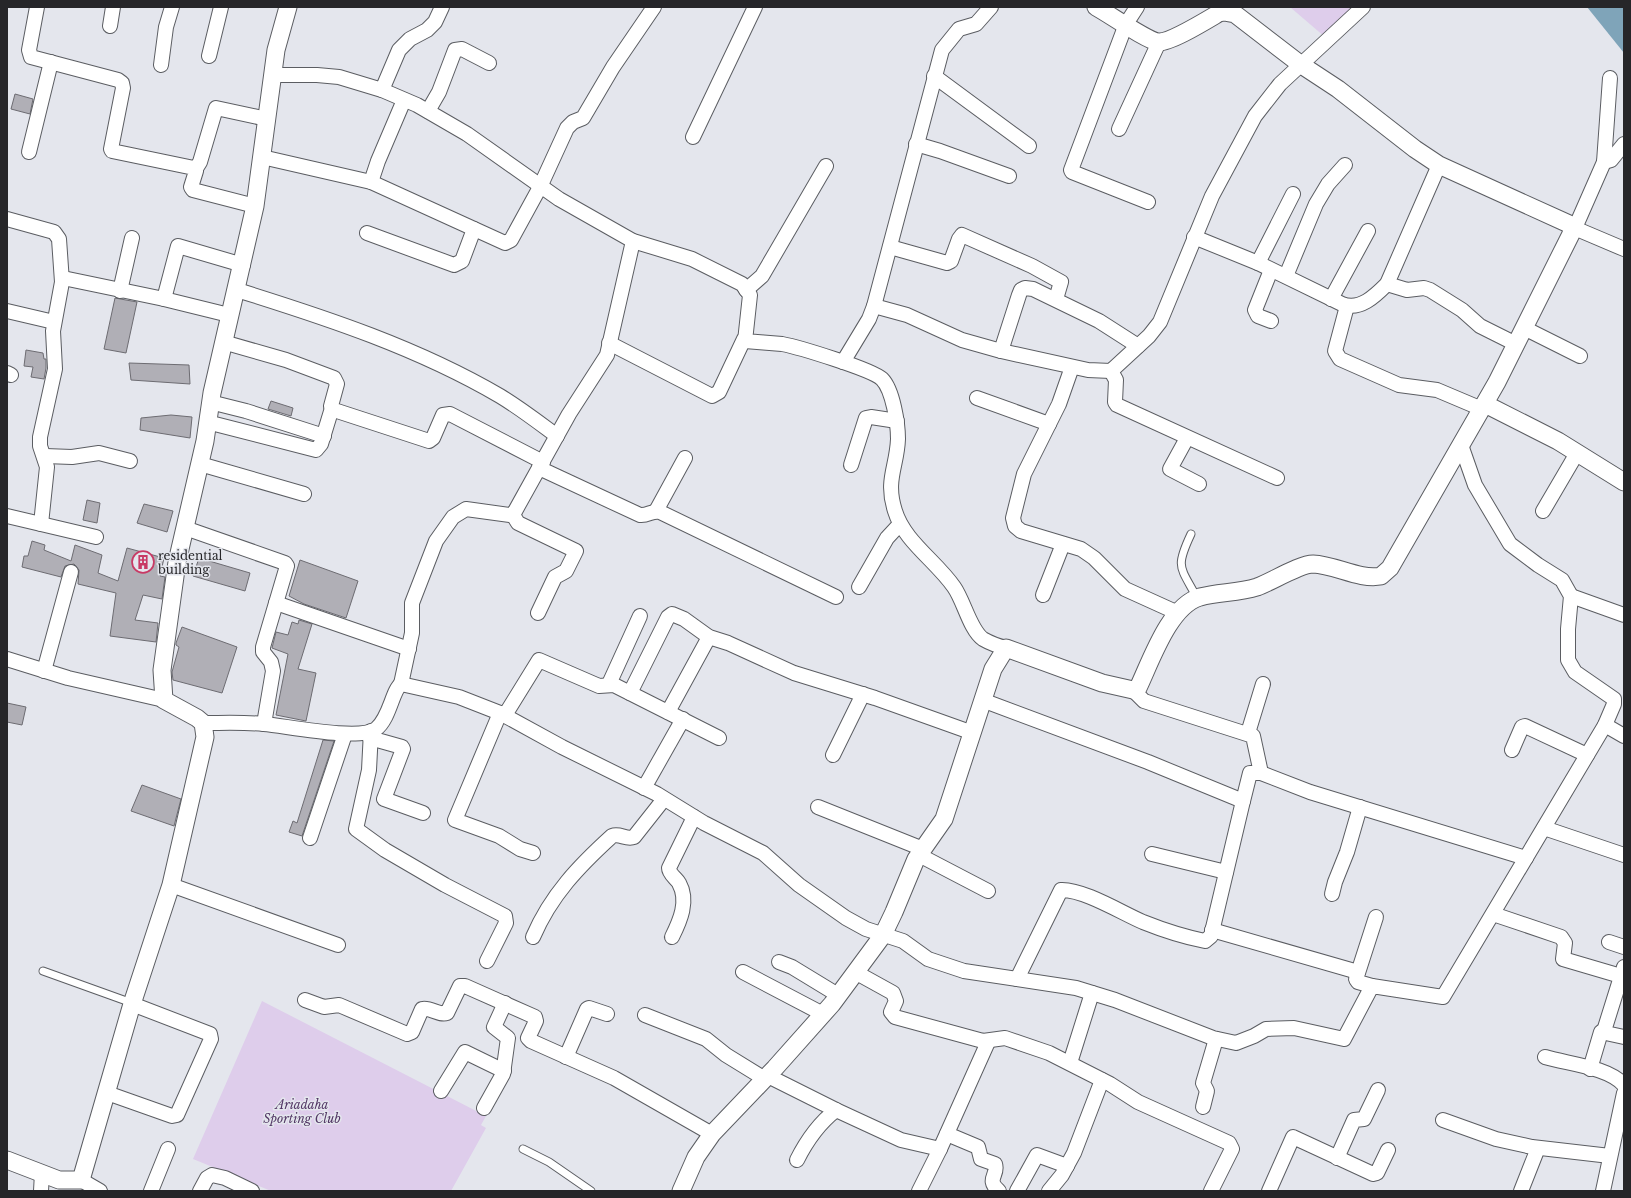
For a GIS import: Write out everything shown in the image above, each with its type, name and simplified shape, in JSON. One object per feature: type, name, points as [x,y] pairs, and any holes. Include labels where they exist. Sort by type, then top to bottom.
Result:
[{"type":"street","points":[[36,7],[29,54],[31,57],[118,80],[122,83],[111,149],[195,170]]},
{"type":"street","points":[[110,26],[114,7]]},
{"type":"street","points":[[161,65],[166,27],[172,7]]},
{"type":"street","points":[[209,56],[221,7]]},
{"type":"street","points":[[164,700],[162,670],[177,562],[200,464],[210,402],[223,342],[229,315],[237,290],[256,206],[276,50],[288,7]]},
{"type":"street","points":[[382,90],[399,50],[410,39],[432,26],[442,7]]},
{"type":"street","points":[[262,157],[371,182],[504,242],[511,240],[540,186],[567,128],[573,122],[583,118],[613,67],[654,7]]},
{"type":"street","points":[[693,137],[754,7]]},
{"type":"street","points":[[843,362],[869,319],[874,306],[934,76],[943,47],[959,29],[976,24],[992,7]]},
{"type":"street","points":[[1096,7],[1148,38],[1159,42],[1172,38],[1225,9],[1238,16],[1300,64],[1338,89],[1415,149],[1439,165],[1624,249]]},
{"type":"street","points":[[1137,7],[1126,24],[1071,170],[1072,172],[1148,202]]},
{"type":"street","points":[[874,306],[907,316],[962,340],[1001,351],[1094,371],[1111,371],[1122,363],[1150,336],[1166,313],[1194,237],[1212,196],[1255,116],[1272,92],[1300,64],[1363,7]]},
{"type":"street","points":[[1119,129],[1159,42]]},
{"type":"street","points":[[428,112],[455,50],[462,49],[489,63]]},
{"type":"street","points":[[29,152],[51,62]]},
{"type":"street","points":[[273,74],[339,77],[382,90],[404,100],[467,134],[559,200],[633,241],[692,258],[742,284],[750,295],[744,340],[719,392],[712,396],[609,343]]},
{"type":"street","points":[[934,76],[1029,146]]},
{"type":"street","points":[[1134,690],[1138,688],[1169,624],[1191,601],[1257,587],[1310,564],[1321,565],[1358,574],[1382,576],[1390,568],[1483,406],[1516,344],[1571,234],[1604,162],[1610,78]]},
{"type":"street","points":[[371,182],[378,161],[404,100]]},
{"type":"street","points":[[256,206],[193,190],[191,187],[195,170],[200,162],[216,108],[267,119]]},
{"type":"street","points":[[916,144],[1010,176]]},
{"type":"street","points":[[1604,162],[1611,160],[1624,144]]},
{"type":"street","points":[[1286,276],[1316,204],[1328,184],[1346,165]]},
{"type":"street","points":[[1194,237],[1258,263],[1331,299],[1353,307],[1363,303],[1387,284],[1439,165]]},
{"type":"street","points":[[746,290],[762,276],[826,166]]},
{"type":"street","points":[[1258,263],[1293,194]]},
{"type":"street","points":[[7,219],[56,233],[59,239],[62,278],[54,322],[53,339],[55,369],[40,437],[40,446],[45,456],[46,480],[41,524]]},
{"type":"street","points":[[367,233],[454,264],[462,261],[474,229]]},
{"type":"street","points":[[1331,299],[1368,231]]},
{"type":"street","points":[[890,247],[948,263],[951,261],[959,239],[962,235],[1032,266],[1061,282],[1056,299]]},
{"type":"street","points":[[120,291],[132,238]]},
{"type":"street","points":[[513,515],[557,436],[607,355],[633,241]]},
{"type":"street","points":[[164,299],[178,246],[242,264]]},
{"type":"street","points":[[1270,321],[1258,316],[1255,310],[1271,270]]},
{"type":"street","points":[[62,278],[164,299],[229,315]]},
{"type":"street","points":[[1387,284],[1407,290],[1424,288],[1430,290],[1462,310],[1480,326],[1516,344]]},
{"type":"street","points":[[1001,351],[1022,289],[1033,289],[1056,299],[1099,322],[1138,346]]},
{"type":"street","points":[[237,290],[319,315],[420,355],[500,396],[557,436]]},
{"type":"street","points":[[1347,306],[1335,351],[1340,359],[1399,386],[1437,390],[1483,406],[1578,453],[1624,482]]},
{"type":"street","points":[[7,311],[54,322]]},
{"type":"street","points":[[1524,328],[1580,356]]},
{"type":"street","points":[[744,340],[783,344],[856,366],[883,380],[887,387],[897,421],[898,443],[890,487],[894,510],[900,524],[912,540],[944,572],[958,592],[980,636],[985,640],[1102,683],[1134,690],[1144,701],[1157,706],[1248,733],[1253,736],[1255,741],[1261,773]]},
{"type":"street","points":[[207,422],[314,450],[319,448],[324,436],[332,408],[331,403],[337,384],[334,378],[293,362],[223,342]]},
{"type":"street","points":[[1072,367],[1059,404],[1024,474],[1013,521],[1015,526],[1022,531],[1081,549],[1089,554],[1125,589],[1178,613]]},
{"type":"street","points":[[1111,371],[1116,380],[1115,404],[1277,478]]},
{"type":"street","points":[[976,398],[1049,424]]},
{"type":"street","points":[[210,402],[246,411],[324,436]]},
{"type":"street","points":[[332,408],[429,441],[433,438],[443,415],[450,414],[541,465],[644,516],[656,511],[685,458]]},
{"type":"street","points":[[851,465],[866,418],[871,417],[897,421]]},
{"type":"street","points":[[1187,438],[1170,469],[1199,484]]},
{"type":"street","points":[[1376,917],[1356,979],[1358,982],[1372,986],[1443,997],[1605,725],[1614,704],[1614,699],[1575,672],[1568,660],[1568,629],[1571,596],[1562,580],[1538,565],[1510,544],[1474,485],[1461,445]]},
{"type":"street","points":[[45,456],[67,457],[99,453],[130,461]]},
{"type":"street","points":[[1543,511],[1578,453]]},
{"type":"street","points":[[200,464],[304,494]]},
{"type":"street","points":[[487,962],[506,923],[505,916],[446,885],[385,850],[356,829],[369,770],[370,735],[380,725],[386,716],[398,687],[401,684],[412,633],[412,603],[436,541],[453,517],[466,509],[513,515]]},
{"type":"street","points":[[656,511],[836,597]]},
{"type":"street","points":[[513,515],[518,523],[576,551],[566,571],[556,576],[538,613]]},
{"type":"street","points":[[7,516],[96,537]]},
{"type":"street","points":[[859,587],[887,538],[900,524]]},
{"type":"street","points":[[185,528],[285,562],[287,566],[263,647],[263,652],[271,662],[273,671],[264,724]]},
{"type":"street","points":[[1043,595],[1063,544]]},
{"type":"street","points":[[44,671],[72,572]]},
{"type":"street","points":[[1571,596],[1624,615]]},
{"type":"street","points":[[276,603],[409,649]]},
{"type":"street","points":[[630,693],[670,615],[672,614],[684,619],[709,637],[794,673],[863,694],[973,732]]},
{"type":"street","points":[[609,684],[640,616]]},
{"type":"street","points":[[668,712],[709,637]]},
{"type":"street","points":[[681,1191],[696,1157],[712,1134],[823,1014],[883,935],[921,852],[944,819],[993,669],[1006,648]]},
{"type":"street","points":[[7,659],[44,671],[164,700],[198,718],[203,723],[204,737],[171,885],[132,1004],[81,1180]]},
{"type":"street","points":[[533,853],[520,849],[499,836],[455,820],[503,714],[539,660],[599,686],[609,684],[630,693],[719,738]]},
{"type":"street","points":[[401,684],[459,697],[503,714],[562,747],[664,798],[763,853],[806,890],[855,923],[883,935],[903,941],[928,959],[964,971],[1055,984],[1092,993],[1216,1038],[1236,1043],[1254,1036],[1266,1029],[1294,1028],[1344,1039],[1372,986]]},
{"type":"street","points":[[1248,733],[1263,684]]},
{"type":"street","points":[[833,755],[863,694]]},
{"type":"street","points":[[982,700],[1148,762],[1243,801]]},
{"type":"street","points":[[644,788],[683,719]]},
{"type":"street","points":[[203,723],[264,724],[345,734],[370,735],[402,746],[403,749],[384,799],[423,814]]},
{"type":"street","points":[[1605,725],[1624,736]]},
{"type":"street","points":[[1512,750],[1522,727],[1525,726],[1587,755]]},
{"type":"street","points":[[310,838],[345,734]]},
{"type":"street","points":[[1017,979],[1061,890],[1082,894],[1144,923],[1192,938],[1205,941],[1211,936],[1250,774],[1261,773],[1310,792],[1526,858]]},
{"type":"street","points":[[533,937],[544,913],[571,875],[612,836],[617,835],[628,839],[634,837],[664,798]]},
{"type":"street","points":[[818,807],[921,852],[988,891]]},
{"type":"street","points":[[1332,894],[1335,882],[1347,852],[1360,807]]},
{"type":"street","points":[[672,937],[682,916],[683,905],[681,887],[668,868],[694,816]]},
{"type":"street","points":[[1544,828],[1624,855]]},
{"type":"street","points":[[1152,854],[1226,872]]},
{"type":"street","points":[[171,885],[338,944]]},
{"type":"street","points":[[1493,914],[1561,937],[1565,943],[1563,959],[1619,971],[1604,1031],[1600,1034],[1590,1069]]},
{"type":"street","points":[[1212,930],[1358,972]]},
{"type":"street","points":[[1609,942],[1624,947]]},
{"type":"street","points":[[779,962],[792,967],[838,995]]},
{"type":"street","points":[[743,972],[823,1014]]},
{"type":"street","points":[[855,972],[893,993],[896,1001],[891,1012],[895,1017],[988,1042],[1005,1038],[1070,1063],[1138,1102],[1232,1146],[1211,1191]]},
{"type":"street","points":[[305,1000],[324,1007],[339,1005],[407,1034],[412,1032],[422,1009],[426,1008],[443,1014],[447,1013],[462,986],[534,1016],[536,1021],[529,1039],[639,1092],[712,1134]]},
{"type":"street","points":[[1070,1063],[1092,993]]},
{"type":"street","points":[[484,1108],[504,1071],[508,1038],[494,1027],[505,1003]]},
{"type":"street","points":[[107,1093],[172,1116],[177,1115],[211,1039],[210,1034],[132,1004]]},
{"type":"street","points":[[566,1057],[587,1009],[589,1008],[607,1014]]},
{"type":"street","points":[[646,1015],[706,1039],[726,1055],[766,1077],[901,1140],[940,1149]]},
{"type":"street","points":[[1604,1031],[1624,1037]]},
{"type":"street","points":[[1203,1108],[1207,1091],[1203,1083],[1216,1038]]},
{"type":"street","points":[[919,1191],[947,1134],[988,1042]]},
{"type":"street","points":[[441,1091],[465,1052],[504,1071]]},
{"type":"street","points":[[1546,1057],[1613,1077],[1624,1085]]},
{"type":"street","points":[[1049,1191],[1067,1166],[1074,1153],[1102,1080]]},
{"type":"street","points":[[1337,1158],[1354,1120],[1364,1119],[1378,1090]]},
{"type":"street","points":[[1603,1191],[1624,1093]]},
{"type":"street","points":[[797,1160],[813,1132],[824,1119],[836,1110]]},
{"type":"street","points":[[1443,1120],[1496,1139],[1538,1148],[1610,1156]]},
{"type":"street","points":[[947,1134],[978,1147],[981,1158],[995,1164],[996,1167],[992,1180],[994,1187],[999,1191]]},
{"type":"street","points":[[1269,1191],[1293,1137],[1337,1158],[1376,1174],[1388,1150]]},
{"type":"street","points":[[1521,1191],[1538,1148]]},
{"type":"street","points":[[151,1191],[168,1149]]},
{"type":"street","points":[[1017,1191],[1037,1155],[1067,1166]]},
{"type":"street","points":[[7,1160],[59,1180],[81,1180],[100,1191]]},
{"type":"street","points":[[41,1191],[42,1173]]},
{"type":"street","points":[[200,1191],[207,1178],[212,1175],[225,1178],[252,1191]]},
{"type":"lane","points":[[1191,534],[1181,556],[1180,563],[1197,599]]},
{"type":"lane","points":[[42,971],[132,1004]]},
{"type":"lane","points":[[523,1149],[549,1162],[591,1191]]},
{"type":"green space","points":[[1290,7],[1359,7],[1325,37]]},
{"type":"green space","name":"Ariadaha Sporting Club","points":[[262,1001],[486,1116],[481,1125],[486,1128],[451,1191],[271,1191],[193,1159]]},
{"type":"water","points":[[1587,7],[1624,7],[1624,53]]},
{"type":"building","points":[[15,94],[33,99],[30,114],[11,109]]},
{"type":"building","points":[[115,298],[137,302],[126,353],[104,349]]},
{"type":"building","points":[[26,350],[43,353],[44,359],[46,359],[44,379],[31,377],[33,367],[24,366]]},
{"type":"building","points":[[129,363],[189,365],[190,384],[131,380]]},
{"type":"building","points":[[271,401],[293,408],[291,416],[268,409]]},
{"type":"building","points":[[171,415],[192,417],[190,438],[140,430],[141,418]]},
{"type":"building","points":[[87,500],[100,503],[97,523],[83,520]]},
{"type":"building","points":[[144,504],[173,511],[167,532],[137,523]]},
{"type":"building","points":[[32,541],[45,545],[44,550],[71,561],[75,545],[102,555],[98,573],[118,581],[127,548],[164,558],[160,576],[165,577],[162,599],[143,595],[135,620],[158,623],[156,642],[110,636],[116,593],[78,584],[79,570],[74,564],[65,566],[61,577],[22,567],[24,556],[28,556]]},
{"type":"building","points":[[199,558],[250,573],[245,591],[193,576]]},
{"type":"building","points":[[300,560],[358,581],[346,618],[304,604],[289,596]]},
{"type":"building","points":[[299,620],[312,624],[298,669],[316,673],[306,721],[276,715],[288,654],[272,648],[276,632],[288,635],[292,622],[298,624]]},
{"type":"building","points":[[182,627],[237,647],[222,693],[173,680],[172,672],[179,647],[176,643]]},
{"type":"building","points":[[7,703],[26,707],[22,725],[7,722]]},
{"type":"building","points":[[323,740],[334,741],[302,836],[289,832],[293,821],[297,823]]},
{"type":"building","points":[[142,785],[181,799],[174,826],[131,811]]},
{"type":"place","name":"residential building","points":[[143,562]]}]
